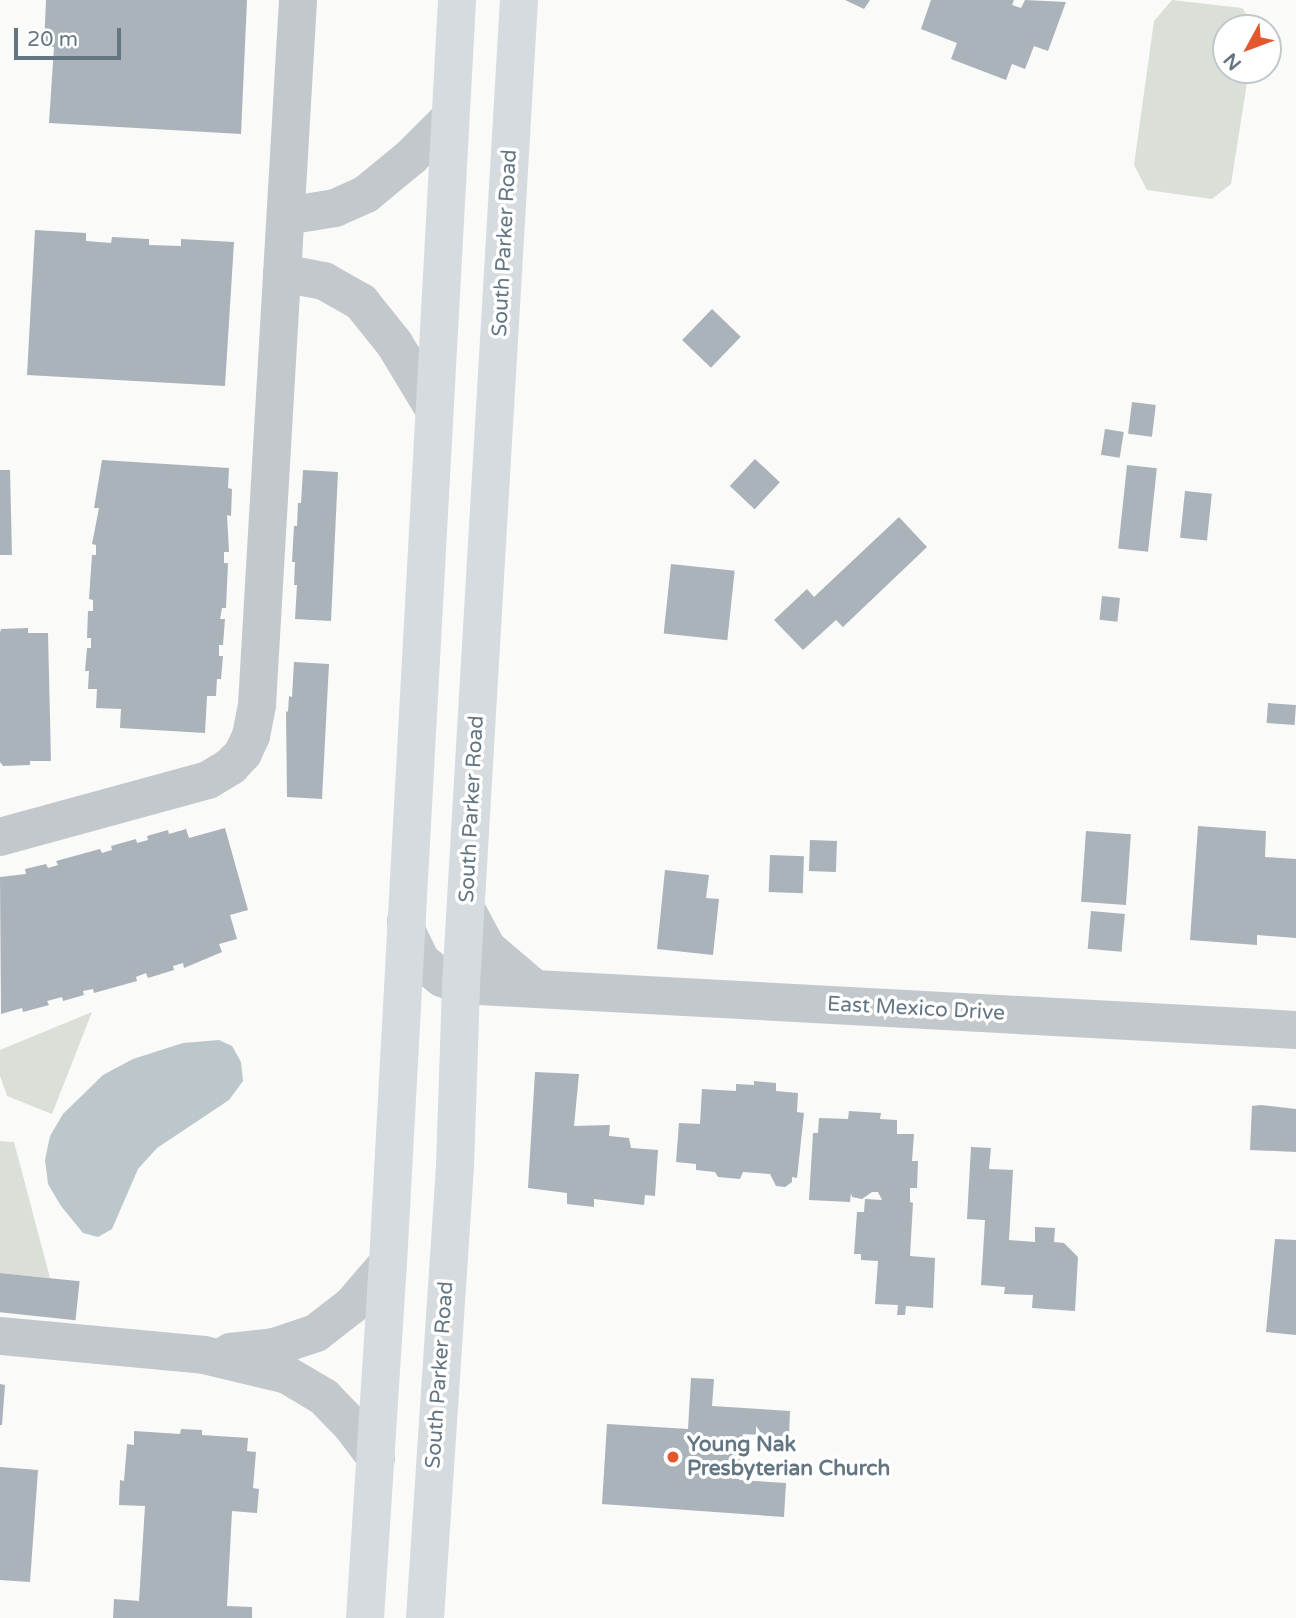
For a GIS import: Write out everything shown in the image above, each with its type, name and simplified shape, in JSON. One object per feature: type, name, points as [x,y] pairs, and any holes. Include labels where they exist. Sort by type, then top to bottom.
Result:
[{"type":"main road","points":[[365,1618],[388,1263],[457,0]]},
{"type":"main road","name":"South Parker Road","points":[[425,1618],[519,0]]},
{"type":"main road","points":[[401,1024],[418,1027],[429,1035],[439,1048],[457,1087]]},
{"type":"street","points":[[0,837],[208,780],[231,766],[248,745],[257,705],[298,0]]},
{"type":"street","points":[[286,216],[335,208],[366,194],[411,157],[450,118]]},
{"type":"street","points":[[282,273],[324,281],[361,302],[394,343],[435,409]]},
{"type":"street","points":[[466,909],[487,948],[535,989]]},
{"type":"street","name":"East Mexico Drive","points":[[406,921],[407,932],[421,961],[442,978],[461,985],[1296,1030]]},
{"type":"street","points":[[204,1355],[274,1348],[310,1336],[332,1323],[352,1305],[388,1263]]},
{"type":"street","points":[[0,1336],[204,1355],[262,1367],[307,1385],[338,1410],[376,1458]]},
{"type":"shaded area","points":[[1172,0],[1242,8],[1246,14],[1212,14],[1212,84],[1247,84],[1231,184],[1212,199],[1147,190],[1134,165],[1154,21]]},
{"type":"shaded area","points":[[92,1012],[52,1114],[7,1096],[0,1076],[0,1050]]},
{"type":"shaded area","points":[[219,1040],[232,1046],[241,1062],[243,1081],[229,1100],[157,1148],[138,1169],[112,1229],[98,1237],[83,1233],[61,1206],[48,1184],[45,1160],[50,1136],[63,1114],[103,1075],[133,1059],[183,1043]]},
{"type":"shaded area","points":[[0,1141],[14,1142],[50,1278],[0,1273]]},
{"type":"building","points":[[46,0],[247,0],[241,134],[49,123],[54,47],[44,47]]},
{"type":"building","points":[[845,0],[870,0],[864,9]]},
{"type":"building","points":[[931,0],[1014,0],[1012,5],[1021,8],[1025,0],[1066,2],[1048,51],[1034,46],[1025,69],[1012,64],[1006,80],[951,59],[957,43],[921,29]]},
{"type":"building","points":[[35,230],[86,233],[86,241],[111,243],[112,237],[149,239],[149,245],[181,246],[181,239],[234,242],[225,386],[27,375]]},
{"type":"building","points":[[712,309],[741,337],[711,368],[682,340]]},
{"type":"building","points":[[1132,402],[1156,405],[1152,437],[1128,434]]},
{"type":"building","points":[[1105,429],[1124,432],[1120,458],[1101,455]]},
{"type":"building","points":[[755,459],[780,482],[755,509],[730,486]]},
{"type":"building","points":[[102,460],[229,468],[228,488],[232,489],[231,516],[227,515],[229,552],[224,552],[224,563],[228,563],[226,608],[222,608],[220,619],[225,619],[223,645],[219,645],[219,656],[223,656],[221,679],[217,679],[216,696],[207,696],[205,733],[120,728],[121,709],[96,708],[97,689],[88,689],[89,671],[85,671],[87,648],[91,648],[91,638],[87,638],[88,611],[93,611],[93,600],[89,599],[92,555],[96,555],[96,545],[92,544],[99,508],[94,508]]},
{"type":"building","points":[[1127,465],[1157,468],[1148,552],[1118,549]]},
{"type":"building","points":[[0,470],[10,470],[12,555],[0,555]]},
{"type":"building","points":[[303,470],[338,472],[331,621],[295,619],[297,585],[294,585],[295,562],[292,562],[294,526],[297,526],[298,503],[301,503]]},
{"type":"building","points":[[1185,491],[1212,494],[1207,541],[1180,538]]},
{"type":"building","points":[[899,517],[927,547],[843,627],[836,620],[803,650],[774,620],[807,589],[814,597]]},
{"type":"building","points":[[671,564],[735,571],[727,640],[664,634]]},
{"type":"building","points":[[1102,596],[1120,598],[1117,622],[1099,620]]},
{"type":"building","points":[[28,628],[28,633],[48,633],[51,761],[30,761],[30,765],[3,766],[0,762],[0,633],[1,629]]},
{"type":"building","points":[[294,662],[329,664],[322,799],[287,797],[286,711],[288,712],[289,696],[292,697]]},
{"type":"building","points":[[1268,703],[1296,705],[1295,725],[1267,723]]},
{"type":"building","points":[[1198,826],[1266,831],[1265,857],[1296,859],[1296,938],[1257,935],[1257,945],[1190,940]]},
{"type":"building","points":[[225,828],[248,910],[230,915],[237,939],[219,944],[222,952],[184,968],[183,963],[173,966],[174,970],[148,978],[146,973],[136,977],[137,981],[94,993],[93,989],[83,991],[84,995],[63,1001],[62,997],[47,1001],[49,1005],[23,1012],[22,1008],[1,1014],[0,877],[26,874],[25,869],[46,864],[48,868],[58,865],[56,861],[100,849],[102,853],[112,850],[111,846],[136,839],[137,843],[148,840],[147,836],[168,830],[169,834],[186,829],[189,838]]},
{"type":"building","points":[[1086,831],[1131,834],[1126,905],[1081,902]]},
{"type":"building","points":[[810,840],[837,841],[836,872],[809,871]]},
{"type":"building","points":[[770,855],[804,856],[803,893],[769,892]]},
{"type":"building","points":[[665,870],[709,875],[706,898],[719,899],[713,955],[657,949]]},
{"type":"building","points":[[1091,911],[1125,914],[1122,952],[1088,949]]},
{"type":"building","points":[[535,1072],[579,1074],[574,1126],[610,1125],[609,1136],[629,1138],[631,1148],[658,1150],[655,1196],[645,1195],[644,1205],[594,1199],[594,1207],[567,1204],[567,1193],[528,1188]]},
{"type":"building","points":[[754,1081],[776,1083],[776,1091],[798,1093],[797,1112],[804,1113],[797,1178],[792,1177],[792,1182],[785,1187],[776,1186],[770,1174],[743,1172],[740,1179],[718,1177],[715,1172],[696,1170],[696,1164],[676,1162],[679,1123],[700,1124],[702,1089],[736,1091],[736,1084],[754,1085]]},
{"type":"building","points":[[1252,1106],[1296,1109],[1296,1152],[1250,1150]]},
{"type":"building","points":[[849,1111],[881,1113],[880,1119],[897,1120],[897,1134],[914,1134],[912,1161],[918,1161],[917,1188],[910,1188],[910,1202],[913,1203],[910,1256],[935,1258],[933,1308],[906,1306],[905,1315],[897,1315],[898,1305],[875,1304],[878,1261],[861,1260],[861,1254],[854,1254],[857,1212],[864,1212],[865,1199],[882,1200],[878,1192],[872,1192],[862,1199],[852,1197],[851,1193],[850,1202],[809,1200],[813,1133],[818,1133],[819,1118],[848,1119]]},
{"type":"building","points":[[971,1147],[991,1148],[989,1169],[1013,1170],[1009,1240],[1035,1242],[1035,1227],[1055,1228],[1054,1242],[1064,1243],[1078,1257],[1075,1311],[1032,1308],[1033,1295],[1004,1294],[1005,1287],[981,1285],[985,1220],[967,1219]]},
{"type":"building","points":[[1275,1239],[1296,1240],[1296,1335],[1266,1332]]},
{"type":"building","points":[[0,1273],[80,1281],[75,1320],[0,1312]]},
{"type":"building","name":"Young Nak Presbyterian Church","points":[[691,1378],[714,1379],[712,1406],[790,1411],[789,1437],[743,1434],[739,1480],[786,1483],[784,1517],[602,1504],[607,1424],[688,1429]]},
{"type":"building","points":[[0,1384],[5,1385],[2,1425],[0,1425]]},
{"type":"building","points":[[181,1429],[202,1430],[202,1435],[248,1438],[247,1451],[256,1452],[253,1488],[259,1489],[257,1513],[232,1511],[227,1606],[252,1607],[252,1618],[113,1618],[114,1599],[139,1601],[145,1506],[119,1505],[120,1480],[124,1481],[127,1444],[134,1445],[134,1431],[180,1434]]},
{"type":"building","points":[[0,1467],[38,1470],[30,1582],[0,1580]]},
{"type":"place","name":"Young Nak Presbyterian Church","points":[[673,1457]]}]
